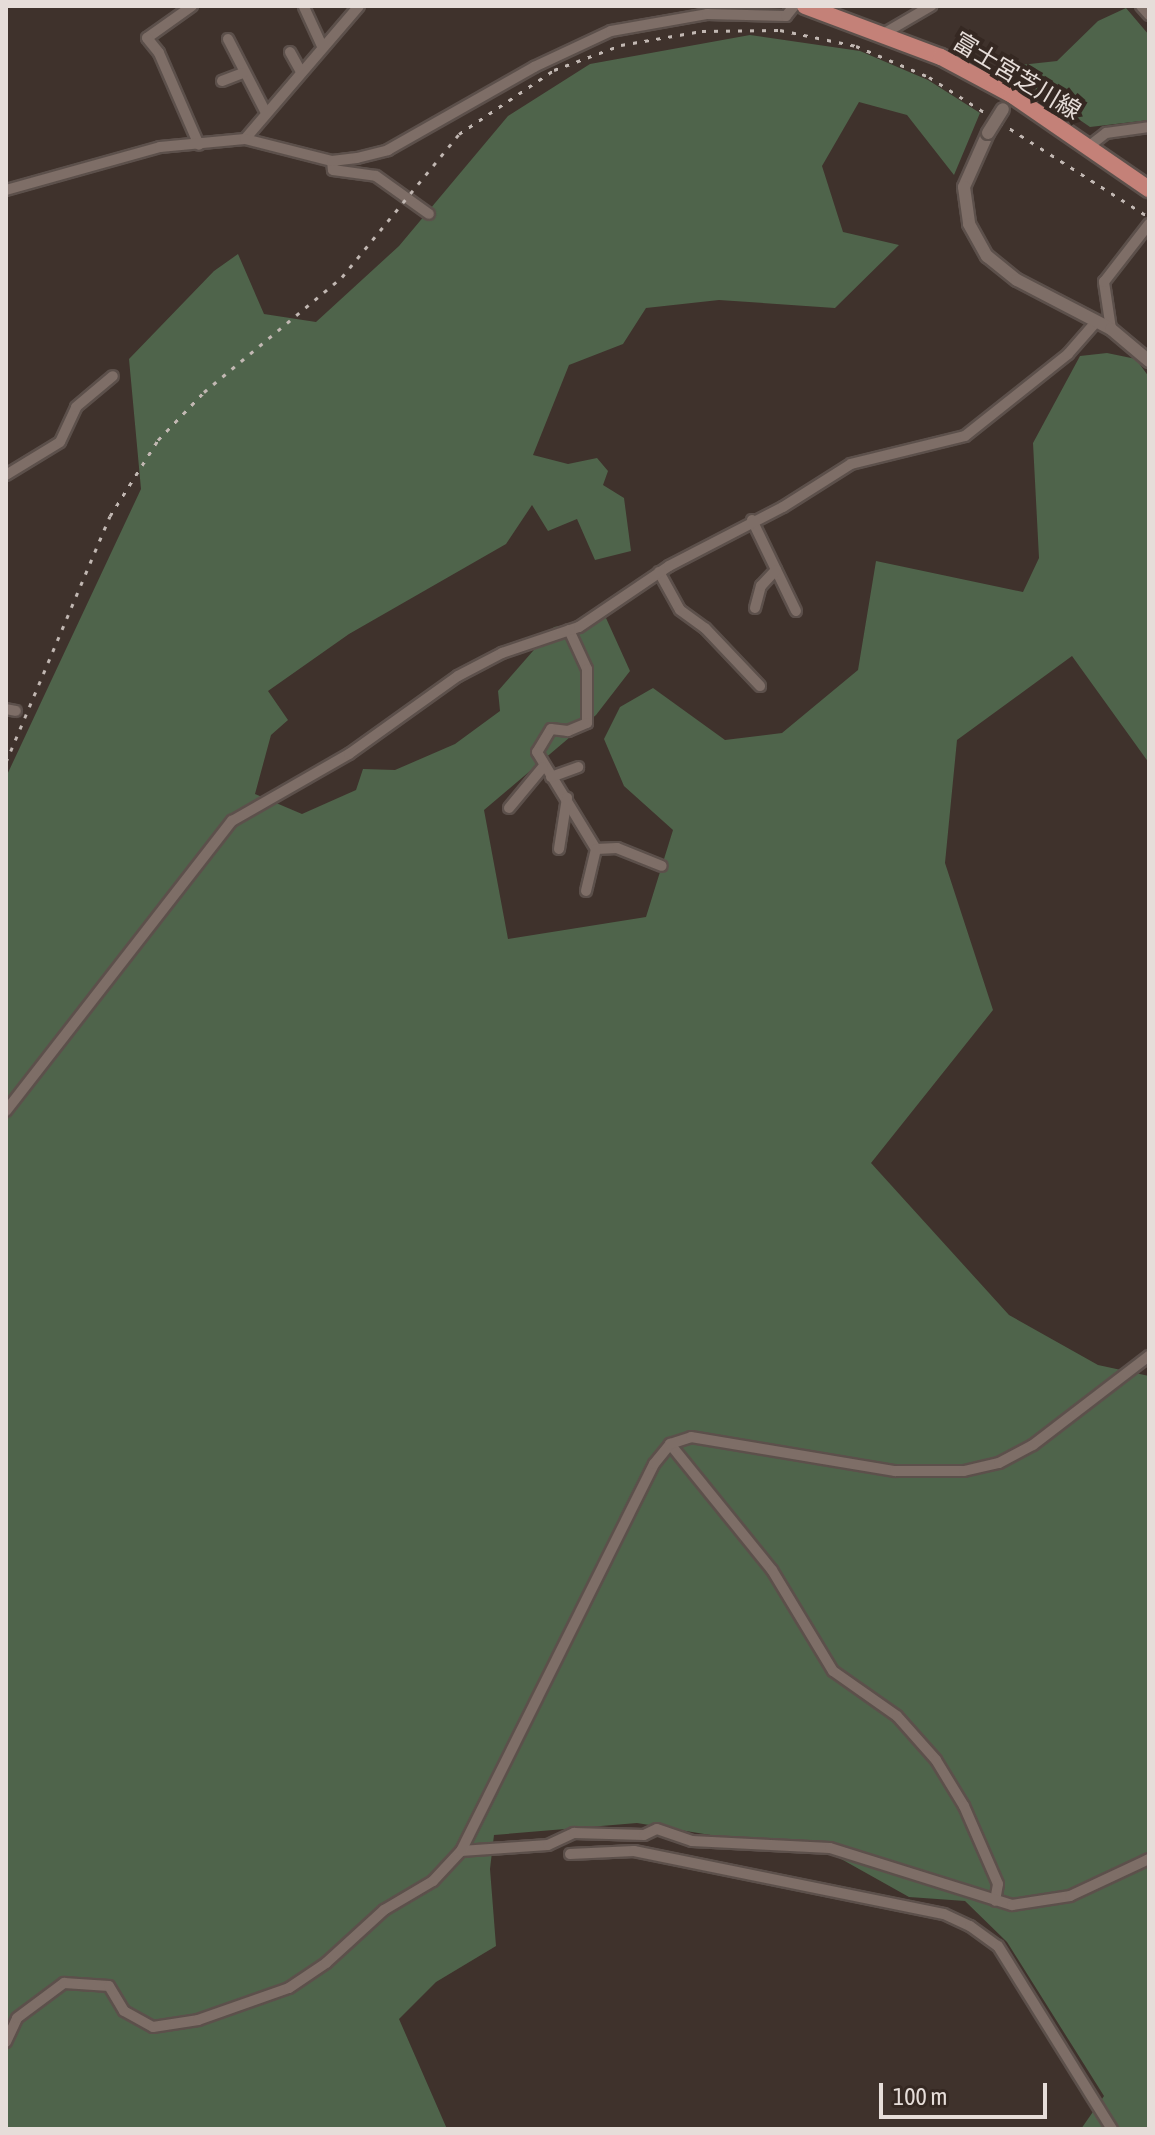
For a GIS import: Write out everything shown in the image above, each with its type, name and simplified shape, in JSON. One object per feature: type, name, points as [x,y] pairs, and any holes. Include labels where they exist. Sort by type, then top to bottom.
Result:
[{"type":"main road","name":"富士宮芝川線","points":[[805,6],[883,34],[1088,147],[1149,189]]},
{"type":"street","points":[[192,6],[178,10],[147,38],[159,53],[199,145]]},
{"type":"street","points":[[245,139],[300,70],[359,6]]},
{"type":"street","points":[[6,190],[160,147],[245,139],[332,161],[388,150],[534,67],[611,31],[707,14],[786,16],[794,6]]},
{"type":"street","points":[[883,34],[931,6]]},
{"type":"street","points":[[1141,6],[1149,15]]},
{"type":"street","points":[[304,7],[322,46]]},
{"type":"street","points":[[228,39],[266,113]]},
{"type":"street","points":[[290,52],[300,70]]},
{"type":"street","points":[[222,81],[243,73]]},
{"type":"street","points":[[1008,102],[988,133],[964,187],[969,224],[987,256],[1017,280],[1111,329],[1148,358]]},
{"type":"street","points":[[1088,147],[1106,133],[1149,127]]},
{"type":"street","points":[[332,161],[333,170],[376,176],[429,214]]},
{"type":"street","points":[[1111,329],[1104,282],[1149,224]]},
{"type":"street","points":[[6,1111],[232,821],[349,754],[458,676],[502,653],[569,630],[659,572],[851,464],[965,436],[1068,354],[1096,322]]},
{"type":"street","points":[[6,475],[60,442],[76,407],[113,376]]},
{"type":"street","points":[[752,520],[796,611]]},
{"type":"street","points":[[755,608],[761,586],[776,570]]},
{"type":"street","points":[[659,572],[680,610],[705,628],[760,686]]},
{"type":"street","points":[[569,630],[587,669],[587,723],[568,731],[551,729],[537,752],[543,767],[567,798],[596,849],[586,891]]},
{"type":"street","points":[[509,808],[543,767]]},
{"type":"street","points":[[551,777],[578,767]]},
{"type":"street","points":[[559,849],[567,798]]},
{"type":"street","points":[[596,849],[617,848],[662,866]]},
{"type":"street","points":[[6,2042],[17,2018],[64,1983],[109,1986],[124,2011],[153,2027],[198,2020],[289,1988],[326,1963],[384,1910],[433,1881],[461,1851],[654,1464],[670,1444],[691,1437],[895,1471],[964,1471],[999,1463],[1033,1445],[1149,1356]]},
{"type":"street","points":[[670,1444],[772,1570],[833,1671],[897,1716],[936,1760],[964,1806],[998,1884],[995,1901]]},
{"type":"street","points":[[461,1851],[548,1845],[574,1833],[644,1835],[657,1829],[692,1841],[830,1848],[1012,1905],[1070,1896],[1149,1859]]},
{"type":"street","points":[[570,1854],[634,1851],[944,1914],[970,1926],[998,1946],[1112,2129]]},
{"type":"green space","points":[[1126,8],[1149,35],[1149,120],[1090,127],[1003,67],[1057,61],[1098,21]]},
{"type":"green space","points":[[750,35],[860,51],[928,80],[980,113],[954,175],[907,115],[859,102],[822,166],[843,232],[899,245],[835,308],[719,300],[646,308],[623,344],[569,365],[533,455],[568,464],[597,458],[608,471],[603,485],[624,498],[631,551],[595,560],[577,519],[548,531],[532,505],[506,544],[349,634],[268,691],[288,720],[271,735],[255,794],[302,814],[356,790],[363,769],[395,770],[455,744],[500,711],[498,691],[554,627],[606,618],[630,671],[596,715],[484,810],[508,939],[646,917],[673,830],[624,786],[604,739],[620,707],[653,688],[725,740],[782,733],[858,670],[876,561],[1023,592],[1039,558],[1033,443],[1080,356],[1107,353],[1136,359],[1149,377],[1149,763],[1072,656],[957,740],[945,863],[993,1010],[871,1163],[1009,1315],[1098,1365],[1149,1376],[1149,2129],[1081,2129],[1104,2096],[1007,1942],[965,1901],[909,1897],[834,1855],[637,1823],[494,1835],[490,1869],[496,1946],[436,1982],[399,2019],[447,2129],[6,2129],[6,777],[141,489],[129,359],[214,271],[238,254],[264,314],[316,322],[399,246],[508,116],[590,64]]},
{"type":"railway","points":[[6,762],[110,516],[158,440],[204,392],[342,277],[459,134],[554,70],[621,45],[702,31],[780,30],[856,46],[929,77],[1149,217]]}]
